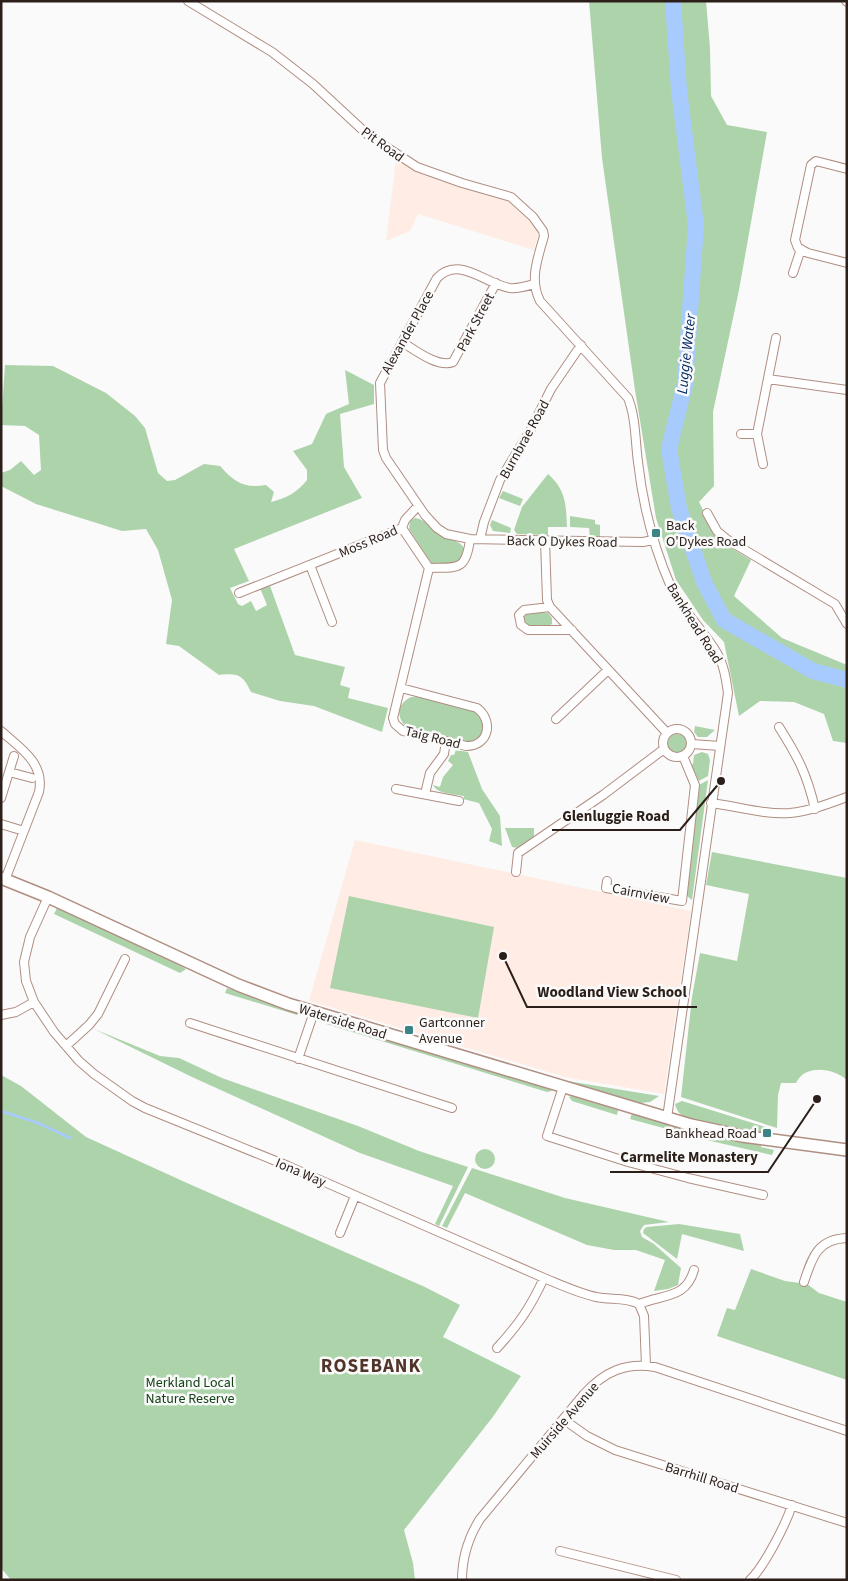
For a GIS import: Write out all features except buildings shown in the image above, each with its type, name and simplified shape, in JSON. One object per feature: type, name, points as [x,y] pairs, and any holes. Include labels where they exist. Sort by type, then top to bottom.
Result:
[{"type":"main road","name":"Waterside Road","points":[[3,879],[48,897],[238,985],[314,1012],[667,1118],[742,1136],[847,1150]]},
{"type":"street","name":"Pit Road","points":[[188,1],[272,52],[313,84],[368,135],[417,167],[462,183],[511,197],[534,217],[543,231],[544,236],[535,271],[534,284]]},
{"type":"street","points":[[847,169],[816,160],[811,165],[795,240],[798,248],[801,250],[847,264]]},
{"type":"street","points":[[793,273],[801,250]]},
{"type":"street","name":"Alexander Place","points":[[470,539],[446,534],[431,522],[386,458],[383,450],[380,387],[382,378],[442,272],[461,268],[496,283],[516,288],[534,284]]},
{"type":"street","name":"Park Street","points":[[402,342],[439,363],[447,364],[452,362],[496,283]]},
{"type":"street","name":"Bankhead Road","points":[[534,284],[540,301],[620,388],[632,406],[644,506],[654,540],[672,588],[681,604],[717,653],[724,671],[728,693],[667,1118]]},
{"type":"street","points":[[762,464],[756,434],[776,338]]},
{"type":"street","name":"Burnbrae Road","points":[[480,539],[484,522],[500,480],[531,429],[551,389],[581,345]]},
{"type":"street","points":[[768,379],[847,390]]},
{"type":"street","points":[[741,434],[756,434]]},
{"type":"street","name":"Moss Road","points":[[239,593],[402,528],[418,506]]},
{"type":"street","points":[[707,513],[717,531],[728,540],[835,604],[847,624]]},
{"type":"street","points":[[402,528],[428,568],[461,565],[467,557],[470,539]]},
{"type":"street","name":"Back O Dykes Road","points":[[470,539],[643,542],[654,540]]},
{"type":"street","points":[[545,540],[546,600],[550,607],[666,733]]},
{"type":"street","points":[[310,565],[332,622]]},
{"type":"street","name":"Taig Road","points":[[401,688],[472,706],[482,712],[488,725],[482,741],[473,746],[403,731],[395,724],[393,718],[428,568]]},
{"type":"street","points":[[550,607],[524,610],[519,616],[521,625],[528,630],[572,630]]},
{"type":"street","points":[[556,719],[608,670]]},
{"type":"street","points":[[779,727],[806,774],[815,808]]},
{"type":"street","points":[[675,728],[689,734],[692,744],[689,751],[683,756],[670,756],[664,749],[663,741],[666,733],[675,728]]},
{"type":"street","points":[[1,731],[32,760],[39,771],[41,786],[3,879]]},
{"type":"street","points":[[425,794],[430,773],[444,754],[446,741]]},
{"type":"street","points":[[692,744],[720,746]]},
{"type":"street","points":[[516,872],[518,853],[603,795],[664,749]]},
{"type":"street","points":[[1,798],[14,756]]},
{"type":"street","name":"Cairnview","points":[[607,882],[606,888],[682,902],[695,785],[683,756]]},
{"type":"street","points":[[9,772],[32,778]]},
{"type":"street","points":[[396,789],[459,801]]},
{"type":"street","points":[[711,803],[774,813],[789,813],[815,808],[847,797]]},
{"type":"street","points":[[1,824],[24,831]]},
{"type":"street","name":"Iona Way","points":[[48,897],[30,937],[24,962],[26,981],[34,1002],[79,1061],[94,1074],[145,1108],[288,1166],[582,1293],[612,1300],[631,1300],[639,1304],[678,1293],[688,1284],[694,1270]]},
{"type":"street","points":[[66,1046],[98,1014],[124,958]]},
{"type":"street","points":[[1,1015],[16,1012],[34,1002]]},
{"type":"street","points":[[298,1059],[314,1012]]},
{"type":"street","points":[[190,1023],[452,1108]]},
{"type":"street","points":[[563,1087],[547,1136],[628,1162],[763,1195]]},
{"type":"street","points":[[340,1232],[355,1196]]},
{"type":"street","points":[[804,1282],[813,1258],[821,1246],[836,1239],[847,1238]]},
{"type":"street","points":[[497,1348],[523,1319],[532,1305],[544,1278]]},
{"type":"street","points":[[639,1304],[644,1316],[646,1365]]},
{"type":"street","name":"Muirside Avenue","points":[[462,1580],[466,1547],[480,1519],[592,1384],[623,1367],[646,1365],[665,1369],[847,1431]]},
{"type":"street","name":"Barrhill Road","points":[[563,1419],[587,1436],[615,1450],[847,1523]]},
{"type":"street","points":[[750,1580],[759,1569],[788,1519],[792,1506]]},
{"type":"street","points":[[560,1551],[676,1580]]},
{"type":"shaded area","points":[[396,160],[440,180],[509,201],[539,230],[534,250],[418,214],[410,231],[386,241]]},
{"type":"shaded area","points":[[355,840],[691,911],[664,1094],[565,1077],[309,1001]]},
{"type":"green space","points":[[589,1],[706,1],[710,48],[711,96],[727,125],[767,132],[739,290],[713,412],[714,486],[699,502],[711,526],[723,543],[751,560],[734,596],[782,638],[847,665],[847,743],[833,741],[824,714],[794,702],[760,701],[739,716],[724,642],[703,620],[676,580],[656,518],[635,390],[602,158]]},
{"type":"green space","points":[[5,365],[53,366],[106,393],[135,416],[145,428],[158,473],[167,481],[175,480],[204,464],[220,466],[240,483],[252,486],[266,485],[274,492],[271,502],[291,494],[307,480],[307,470],[293,451],[312,444],[326,414],[349,404],[345,370],[374,385],[374,404],[340,414],[344,467],[362,498],[234,549],[249,581],[230,588],[238,604],[242,606],[251,601],[256,611],[267,605],[260,588],[270,586],[295,655],[345,667],[340,685],[350,688],[348,698],[388,708],[382,732],[314,706],[280,701],[251,692],[239,676],[231,674],[219,675],[179,646],[166,644],[172,600],[158,550],[146,529],[122,531],[36,504],[1,486],[1,473],[10,470],[21,461],[34,475],[41,470],[39,435],[25,426],[1,425]]},
{"type":"green space","points":[[548,474],[562,492],[567,527],[548,527],[548,535],[517,534],[514,530],[522,507]]},
{"type":"green space","points":[[503,491],[523,499],[520,506],[499,498]]},
{"type":"green space","points":[[570,516],[595,520],[595,524],[600,525],[600,538],[590,538],[589,528],[570,527]]},
{"type":"green space","points":[[415,518],[426,523],[438,534],[462,545],[464,548],[461,558],[447,564],[431,563],[409,529],[410,521]]},
{"type":"green space","points":[[492,520],[511,528],[510,533],[493,531],[490,525]]},
{"type":"green space","points":[[529,612],[548,613],[552,618],[552,624],[546,627],[539,627],[525,624],[523,618]]},
{"type":"green space","points":[[411,697],[471,709],[484,721],[482,734],[474,742],[468,743],[408,728],[401,720],[399,712],[406,700]]},
{"type":"green space","points":[[695,726],[715,730],[707,737],[698,737],[694,732]]},
{"type":"green space","points":[[677,734],[684,737],[687,744],[684,751],[677,754],[670,751],[667,744],[670,737]]},
{"type":"green space","points":[[456,750],[468,752],[482,789],[500,816],[502,846],[489,841],[492,829],[479,803],[463,799],[464,796],[442,792],[433,785],[440,787],[443,777],[453,765],[448,761]]},
{"type":"green space","points":[[702,752],[708,754],[710,760],[708,776],[699,781],[691,765],[693,764],[694,755]]},
{"type":"green space","points":[[708,780],[692,900],[686,895],[699,785]]},
{"type":"green space","points":[[505,828],[534,828],[534,837],[518,848],[512,847]]},
{"type":"green space","points":[[712,852],[847,878],[847,1080],[834,1073],[820,1070],[806,1073],[796,1083],[781,1083],[778,1095],[777,1128],[681,1097],[692,997],[700,953],[737,961],[749,894],[706,885]]},
{"type":"green space","points":[[349,896],[494,927],[478,1018],[330,988]]},
{"type":"green space","points":[[57,908],[186,969],[180,973],[54,914]]},
{"type":"green space","points":[[227,988],[298,1013],[297,1015],[225,993]]},
{"type":"green space","points":[[327,1021],[547,1087],[552,1091],[547,1092],[326,1024]]},
{"type":"green space","points":[[94,1029],[160,1056],[179,1058],[222,1078],[358,1126],[419,1151],[468,1167],[439,1226],[435,1224],[453,1186],[360,1153],[192,1077]]},
{"type":"green space","name":"Merkland Local Nature Reserve","points":[[1,1075],[21,1086],[86,1137],[425,1287],[460,1305],[443,1337],[521,1376],[492,1418],[404,1530],[413,1563],[415,1580],[11,1580],[1,1568]]},
{"type":"green space","points":[[567,1081],[659,1096],[650,1102],[640,1103],[567,1083]]},
{"type":"green space","points":[[569,1097],[618,1110],[617,1115],[572,1101]]},
{"type":"green space","points":[[682,1101],[772,1129],[771,1133],[762,1130],[761,1134],[689,1119],[684,1117],[676,1107],[675,1104]]},
{"type":"green space","points":[[632,1113],[695,1132],[761,1145],[761,1147],[774,1150],[772,1155],[711,1141],[630,1119]]},
{"type":"green space","points":[[485,1149],[492,1152],[495,1159],[492,1166],[485,1169],[478,1166],[475,1159],[478,1152]]},
{"type":"green space","points":[[472,1168],[565,1198],[669,1222],[644,1225],[640,1231],[642,1237],[654,1244],[681,1268],[678,1285],[654,1291],[665,1260],[636,1250],[614,1250],[587,1245],[465,1193],[447,1228],[442,1226]]},
{"type":"green space","points":[[679,1224],[740,1234],[744,1251],[682,1234],[677,1259],[643,1233],[647,1227]]},
{"type":"green space","points":[[751,1269],[785,1281],[807,1284],[819,1293],[847,1302],[847,1380],[717,1336],[727,1308],[735,1310]]},
{"type":"waterway","name":"Luggie Water","points":[[673,1],[679,90],[696,225],[685,384],[669,449],[679,508],[704,582],[724,620],[813,671],[847,680]]},
{"type":"waterway","points":[[1,1111],[38,1123],[70,1138]]},
{"type":"place","name":"Back O'Dykes Road","points":[[656,533]]},
{"type":"place","name":"Glenluggie Road","points":[[721,781]]},
{"type":"place","name":"Woodland View School","points":[[503,956]]},
{"type":"place","name":"Gartconner Avenue","points":[[409,1030]]},
{"type":"place","name":"Carmelite Monastery","points":[[817,1099]]},
{"type":"place","name":"Bankhead Road","points":[[767,1133]]},
{"type":"district","name":"ROSEBANK","points":[[371,1365]]}]
